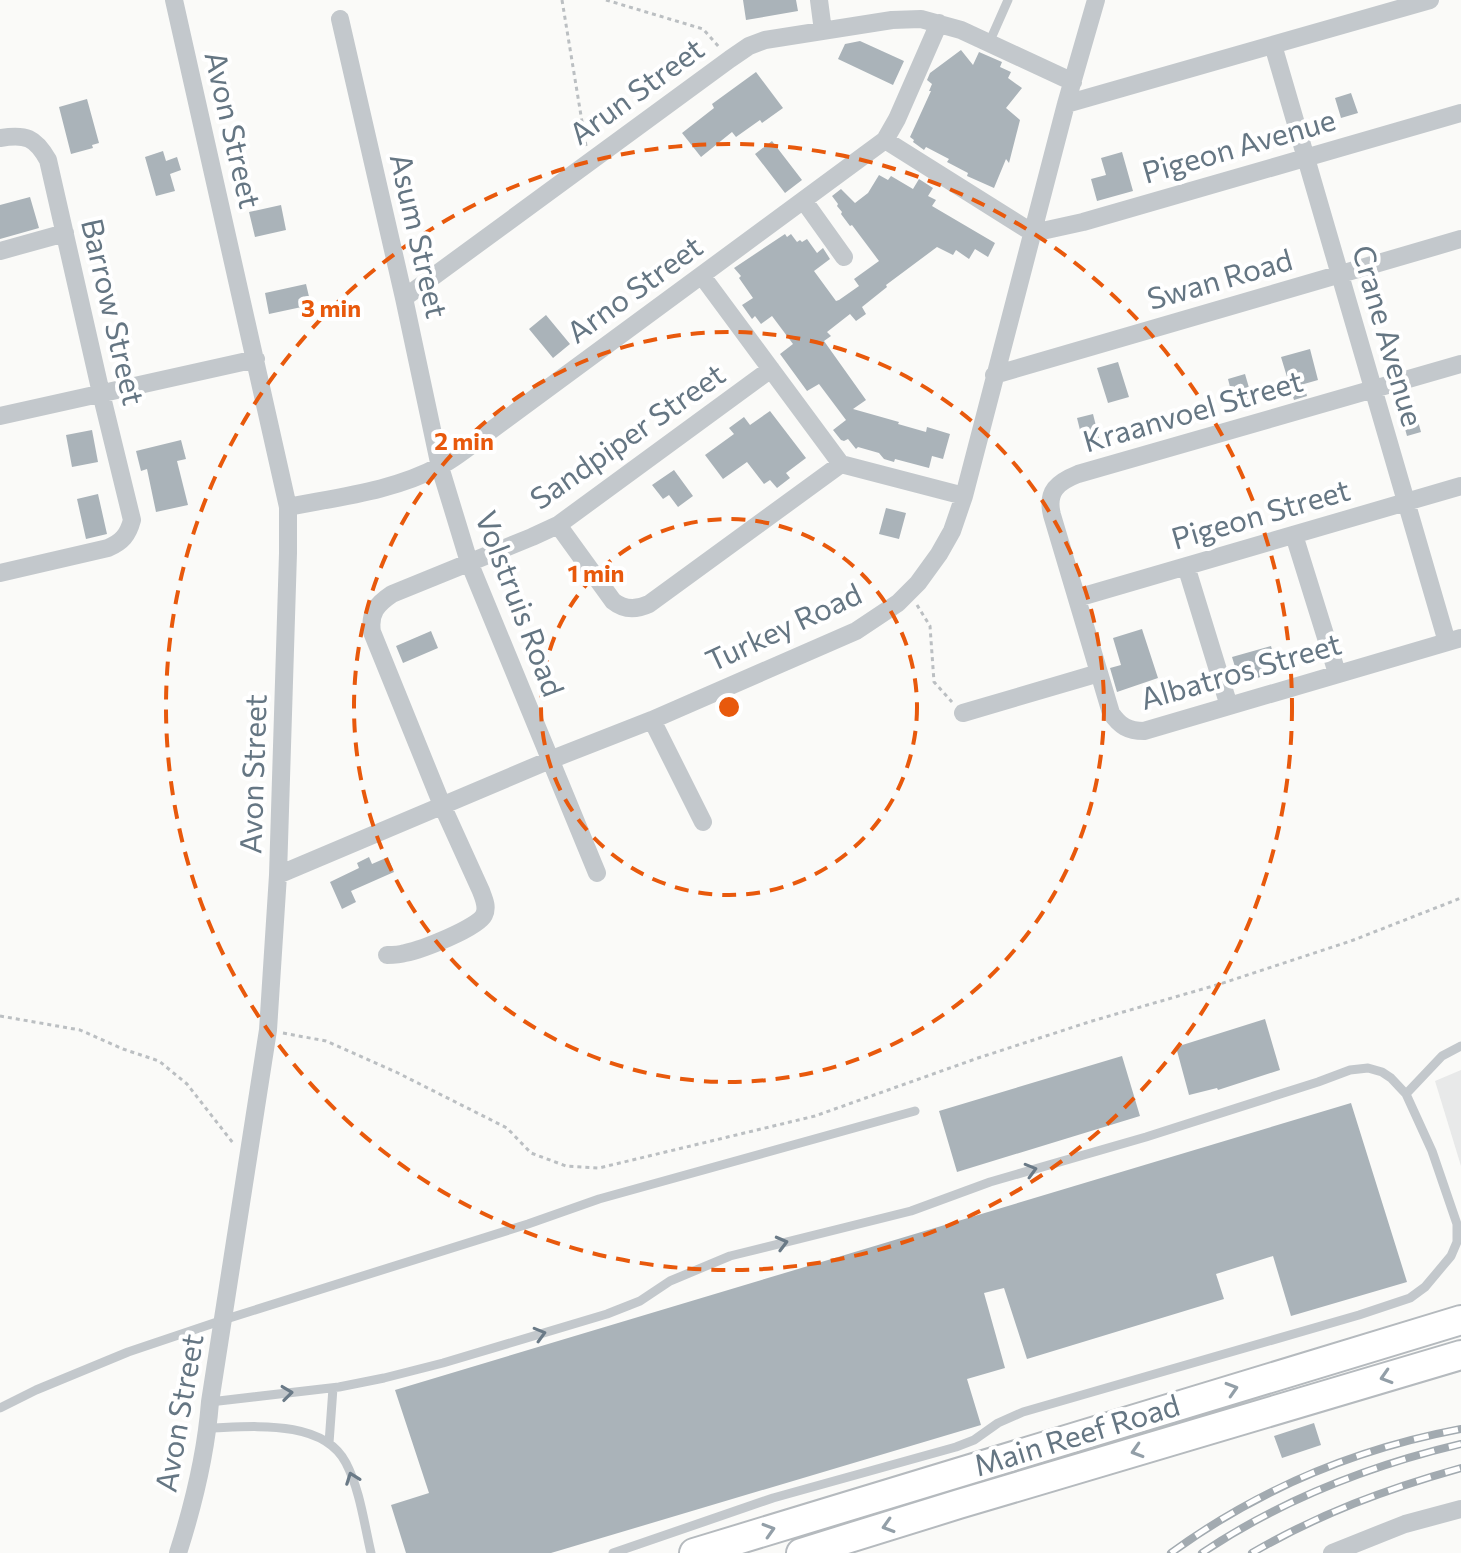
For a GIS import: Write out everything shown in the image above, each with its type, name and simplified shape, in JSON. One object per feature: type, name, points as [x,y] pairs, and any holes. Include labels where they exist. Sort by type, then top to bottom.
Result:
[{"type":"main road","name":"Main Reef Road","points":[[694,1553],[1461,1320]]},
{"type":"main road","name":"Main Reef Road","points":[[801,1553],[1461,1355]]},
{"type":"main road","points":[[825,1512],[833,1543]]},
{"type":"street","name":"Avon Street","points":[[174,0],[288,507],[278,875],[268,1030],[208,1428],[197,1489],[178,1553]]},
{"type":"street","points":[[819,0],[823,31]]},
{"type":"street","name":"Turkey Road","points":[[278,875],[652,720],[856,631],[880,617],[918,583],[952,531],[964,496],[1096,0]]},
{"type":"street","points":[[1066,104],[1430,0]]},
{"type":"street","name":"Asum Street","points":[[340,19],[440,467]]},
{"type":"street","name":"Arun Street","points":[[404,298],[756,43],[892,20],[921,19],[961,30],[1073,82]]},
{"type":"street","name":"Arno Street","points":[[288,507],[367,491],[440,467],[804,201],[885,140],[939,23]]},
{"type":"street","name":"Crane Avenue","points":[[1273,45],[1406,502],[1454,640]]},
{"type":"street","name":"Pigeon Avenue","points":[[1033,233],[1083,222],[1461,113]]},
{"type":"street","name":"Barrow Street","points":[[0,138],[22,136],[33,140],[48,160],[54,177],[132,520],[128,534],[108,548],[0,573]]},
{"type":"street","points":[[885,140],[1033,233]]},
{"type":"street","points":[[804,201],[844,257]]},
{"type":"street","points":[[0,251],[65,233]]},
{"type":"street","name":"Swan Road","points":[[994,375],[1461,239]]},
{"type":"street","points":[[702,276],[841,464],[964,496]]},
{"type":"street","points":[[0,416],[256,359]]},
{"type":"street","name":"Kraanvoel Street","points":[[1077,598],[1050,508],[1052,493],[1058,484],[1078,474],[1461,364]]},
{"type":"street","name":"Sandpiper Street","points":[[442,805],[372,632],[370,622],[377,605],[392,594],[558,525],[771,369]]},
{"type":"street","points":[[558,525],[613,601],[620,607],[641,608],[841,464]]},
{"type":"street","name":"Volstruis Road","points":[[440,467],[469,562],[597,873]]},
{"type":"street","name":"Pigeon Street","points":[[1077,598],[1461,486]]},
{"type":"street","points":[[1294,535],[1337,673]]},
{"type":"street","points":[[1186,566],[1229,706]]},
{"type":"street","name":"Albatros Street","points":[[1077,598],[1111,713],[1118,724],[1135,731],[1144,731],[1454,640]]},
{"type":"street","points":[[963,713],[1099,673]]},
{"type":"street","points":[[652,720],[703,822]]},
{"type":"street","points":[[387,955],[420,949],[460,932],[484,917],[486,903],[442,805]]},
{"type":"street","points":[[1332,1553],[1405,1524],[1461,1509]]},
{"type":"lane","points":[[989,43],[1008,0]]},
{"type":"lane","points":[[1406,1094],[1442,1056],[1461,1046]]},
{"type":"lane","points":[[210,1402],[333,1388],[428,1367],[607,1314],[640,1301],[670,1281],[730,1256],[911,1211],[990,1182],[1160,1132],[1350,1070],[1368,1068],[1382,1072],[1406,1094],[1432,1151],[1457,1224],[1457,1242],[1451,1256],[1425,1287],[1410,1298],[1023,1412],[956,1447],[773,1498],[613,1553]]},
{"type":"lane","points":[[0,1408],[128,1352],[223,1320],[599,1199],[915,1111]]},
{"type":"lane","points":[[329,1443],[333,1388]]},
{"type":"lane","points":[[208,1428],[296,1430],[329,1443],[345,1461],[355,1483],[371,1553]]},
{"type":"path","points":[[562,0],[588,162]]},
{"type":"path","points":[[606,0],[703,29],[730,59]]},
{"type":"path","points":[[906,595],[919,607],[930,626],[934,682],[963,713]]},
{"type":"path","points":[[268,1030],[326,1041],[398,1073],[507,1128],[531,1153],[566,1166],[599,1168],[815,1116],[978,1058],[1351,941],[1461,898]]},
{"type":"path","points":[[0,1016],[80,1030],[159,1061],[187,1084],[229,1139],[249,1155]]},
{"type":"shaded area","points":[[1461,1070],[1461,1166],[1435,1081]]},
{"type":"building","points":[[743,0],[796,0],[798,11],[746,20]]},
{"type":"building","points":[[860,41],[904,61],[893,85],[838,59],[845,44]]},
{"type":"building","points":[[961,50],[973,65],[979,52],[1002,62],[1000,67],[1011,72],[1008,78],[1022,88],[1006,108],[1020,120],[1009,163],[1006,159],[994,188],[967,176],[968,173],[947,162],[949,159],[926,147],[924,150],[910,137],[931,91],[932,84],[927,80],[930,73]]},
{"type":"building","points":[[756,72],[783,108],[736,137],[732,132],[701,157],[682,133],[714,108],[712,104]]},
{"type":"building","points":[[1351,93],[1358,113],[1341,118],[1335,98]]},
{"type":"building","points":[[87,99],[99,143],[92,145],[93,148],[71,154],[59,107]]},
{"type":"building","points":[[772,141],[802,180],[785,193],[755,154]]},
{"type":"building","points":[[163,151],[166,161],[177,157],[181,170],[170,174],[175,191],[156,196],[145,157]]},
{"type":"building","points":[[1122,152],[1133,191],[1097,201],[1091,179],[1106,175],[1101,158]]},
{"type":"building","points":[[879,175],[888,180],[891,176],[913,189],[919,179],[933,188],[928,196],[936,200],[932,206],[995,243],[988,257],[975,249],[969,259],[956,250],[953,255],[937,247],[862,307],[866,314],[856,321],[850,314],[827,332],[831,336],[824,341],[866,400],[853,409],[926,432],[927,427],[950,434],[943,459],[932,456],[929,468],[884,459],[879,453],[856,449],[848,439],[841,440],[833,430],[846,420],[819,384],[807,391],[780,354],[793,344],[772,316],[761,324],[755,316],[752,319],[742,305],[753,298],[734,268],[785,234],[787,237],[791,234],[797,242],[807,239],[817,253],[823,248],[830,259],[814,271],[836,301],[839,300],[859,286],[854,279],[879,261],[841,214],[832,196],[841,189],[855,203],[868,193]]},
{"type":"building","points":[[30,197],[39,228],[0,239],[0,205]]},
{"type":"building","points":[[281,205],[286,230],[255,237],[249,212]]},
{"type":"building","points":[[306,284],[311,305],[269,314],[265,293]]},
{"type":"building","points":[[546,315],[570,344],[553,358],[529,329]]},
{"type":"building","points":[[1310,349],[1318,380],[1304,384],[1307,396],[1294,400],[1281,357]]},
{"type":"building","points":[[1118,362],[1129,397],[1108,403],[1097,368]]},
{"type":"building","points":[[1245,374],[1252,398],[1234,403],[1228,379]]},
{"type":"building","points":[[1414,407],[1421,432],[1407,436],[1400,411]]},
{"type":"building","points":[[770,411],[806,458],[786,473],[790,478],[777,488],[770,480],[764,484],[747,462],[723,479],[705,455],[734,434],[729,428],[744,417],[750,425]]},
{"type":"building","points":[[1093,414],[1099,438],[1083,442],[1077,418]]},
{"type":"building","points":[[92,430],[98,462],[72,467],[66,435]]},
{"type":"building","points":[[181,440],[186,459],[177,461],[188,505],[156,512],[147,469],[141,471],[136,451]]},
{"type":"building","points":[[674,470],[693,496],[678,507],[669,495],[663,499],[652,485]]},
{"type":"building","points":[[98,494],[107,534],[86,539],[77,499]]},
{"type":"building","points":[[886,508],[906,513],[899,539],[879,534]]},
{"type":"building","points":[[1142,629],[1158,678],[1117,692],[1110,668],[1121,665],[1113,638]]},
{"type":"building","points":[[431,631],[438,648],[403,663],[396,646]]},
{"type":"building","points":[[1271,646],[1278,672],[1240,683],[1232,657]]},
{"type":"building","points":[[369,857],[372,864],[388,857],[394,872],[351,891],[356,902],[342,909],[330,882],[359,868],[357,863]]},
{"type":"building","points":[[1265,1019],[1280,1070],[1218,1090],[1189,1095],[1176,1047]]},
{"type":"building","points":[[1122,1056],[1140,1116],[957,1172],[939,1111]]},
{"type":"building","points":[[1351,1103],[1407,1282],[1291,1316],[1273,1256],[1216,1274],[1224,1299],[1027,1359],[1004,1288],[984,1293],[1005,1368],[967,1379],[981,1425],[551,1553],[406,1553],[391,1505],[429,1493],[395,1390]]},
{"type":"building","points":[[1314,1423],[1321,1445],[1282,1458],[1274,1436]]},
{"type":"railway","points":[[1171,1553],[1238,1509],[1309,1474],[1383,1448],[1461,1429]]},
{"type":"railway","points":[[1202,1553],[1263,1517],[1326,1487],[1392,1463],[1461,1444]]},
{"type":"railway","points":[[1252,1553],[1302,1526],[1354,1504],[1461,1468]]}]
